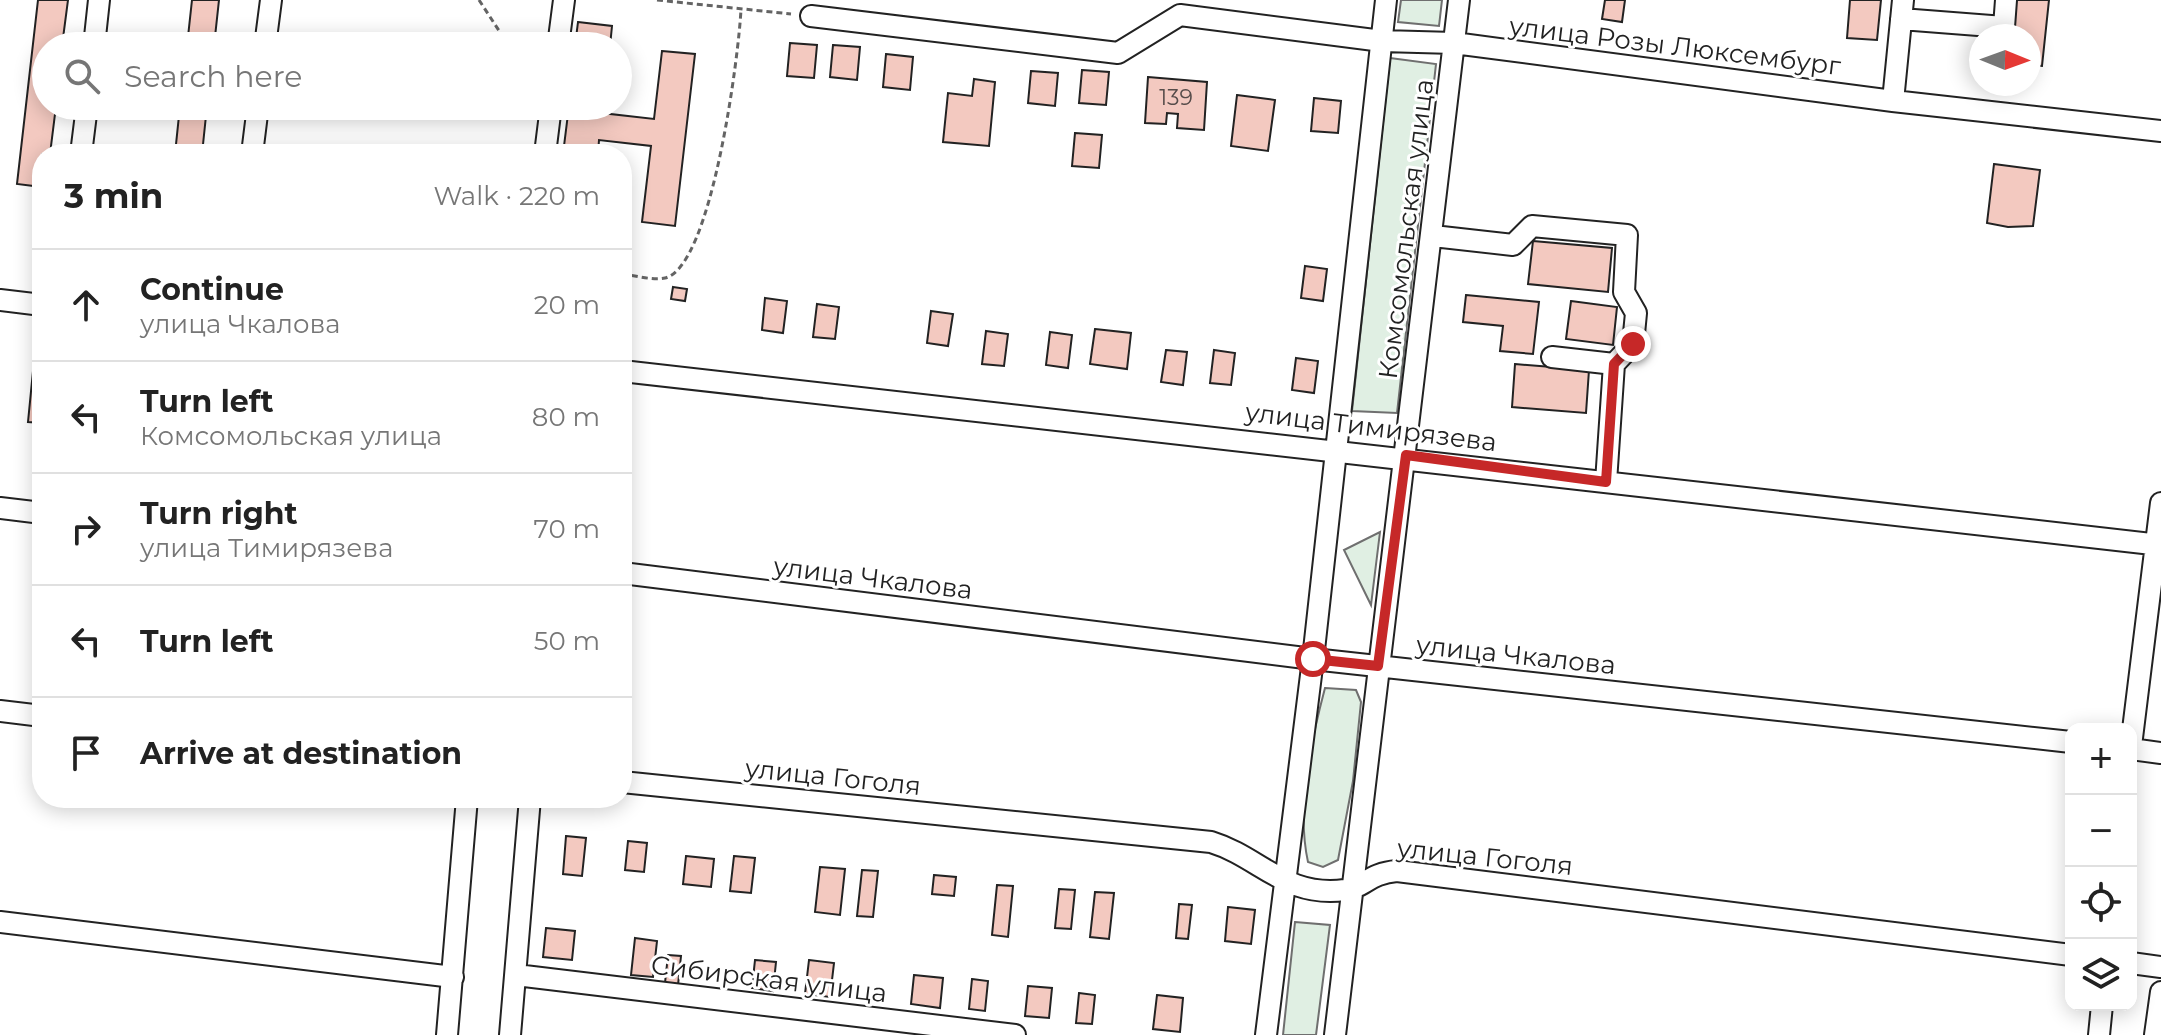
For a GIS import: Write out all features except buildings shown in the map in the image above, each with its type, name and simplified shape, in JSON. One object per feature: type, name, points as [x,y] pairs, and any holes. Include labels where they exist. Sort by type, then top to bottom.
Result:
[{"type":"street","points":[[96,32],[99,0]]},
{"type":"street","points":[[267,32],[271,0]]},
{"type":"street","points":[[560,32],[564,0]]},
{"type":"street","name":"Комсомольская улица","points":[[1266,1035],[1313,659],[1386,0]]},
{"type":"street","name":"Комсомольская улица","points":[[1335,1035],[1349,890],[1406,455],[1459,0]]},
{"type":"street","points":[[1893,101],[1902,9],[2004,27],[2006,0]]},
{"type":"street","name":"улица Розы Люксембург","points":[[811,16],[1118,53],[1180,15],[1382,41],[1454,43],[1893,101],[2161,131]]},
{"type":"street","points":[[82,144],[85,120]]},
{"type":"street","points":[[253,144],[256,120]]},
{"type":"street","points":[[546,144],[549,120]]},
{"type":"street","points":[[1433,236],[1513,245],[1532,226],[1627,235],[1624,292],[1636,313],[1633,344],[1614,364],[1606,482]]},
{"type":"street","points":[[0,300],[32,304]]},
{"type":"street","points":[[1552,357],[1614,364]]},
{"type":"street","name":"улица Тимирязева","points":[[632,372],[1406,455],[1606,482],[2158,544]]},
{"type":"street","points":[[2134,723],[2161,503]]},
{"type":"street","points":[[0,508],[32,512]]},
{"type":"street","name":"улица Чкалова","points":[[632,574],[1313,659],[2065,741]]},
{"type":"street","points":[[0,711],[32,715]]},
{"type":"street","points":[[2137,749],[2161,753]]},
{"type":"street","name":"улица Гоголя","points":[[632,783],[1193,839],[1238,852],[1284,882],[1349,890],[1373,874],[1397,871],[2065,954]]},
{"type":"street","points":[[447,1035],[466,808]]},
{"type":"street","points":[[510,1035],[529,808]]},
{"type":"street","points":[[0,922],[453,977]]},
{"type":"street","points":[[2137,964],[2161,967]]},
{"type":"street","name":"Сибирская улица","points":[[516,975],[1015,1035]]},
{"type":"street","points":[[2155,1035],[2161,992]]},
{"type":"street","points":[[2099,1035],[2101,1011]]},
{"type":"path","points":[[479,0],[500,32]]},
{"type":"path","points":[[657,0],[811,16]]},
{"type":"path","points":[[632,275],[665,278],[683,267],[689,254],[714,182],[731,99],[741,9]]},
{"type":"green space","points":[[1401,0],[1442,0],[1439,26],[1398,22]]},
{"type":"green space","points":[[1390,58],[1436,64],[1397,413],[1352,411]]},
{"type":"green space","points":[[1380,532],[1371,605],[1344,550]]},
{"type":"green space","points":[[1325,688],[1356,690],[1361,702],[1353,781],[1338,860],[1323,867],[1308,862],[1304,797],[1310,752]]},
{"type":"green space","points":[[1295,922],[1330,925],[1316,1035],[1283,1035]]},
{"type":"route","points":[[1313,659],[1378,666],[1406,455],[1606,482],[1614,364],[1633,344]]}]
